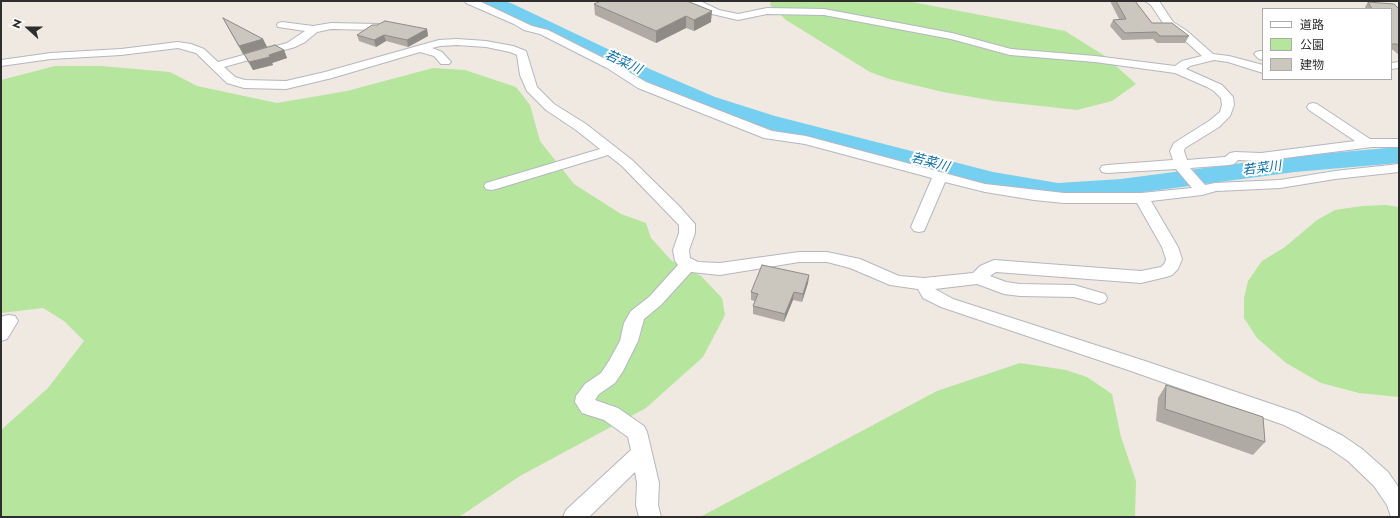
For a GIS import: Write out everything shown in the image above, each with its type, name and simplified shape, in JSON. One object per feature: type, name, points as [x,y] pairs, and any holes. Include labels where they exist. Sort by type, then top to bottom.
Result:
[{"type":"street","points":[[470,1],[518,22],[528,28],[544,32],[610,66],[642,85],[769,135],[806,140],[985,188],[1034,196],[1097,199],[1141,198],[1215,187],[1280,184],[1336,175],[1399,168]]},
{"type":"street","points":[[692,1],[724,15],[738,17],[757,8]]},
{"type":"street","points":[[709,1],[722,8],[757,8],[824,12],[952,36],[1010,52],[1095,59],[1178,70],[1195,76],[1218,88],[1228,101],[1226,113],[1214,124],[1179,146],[1177,150],[1182,166],[1201,190]]},
{"type":"street","points":[[1155,2],[1169,24],[1183,33],[1210,57]]},
{"type":"street","points":[[282,25],[311,30],[331,26],[378,26]]},
{"type":"street","points":[[216,66],[291,45],[310,34],[312,31],[311,30]]},
{"type":"street","points":[[1,62],[51,56],[121,52],[178,45],[187,46],[200,51],[231,80],[244,84],[286,85],[328,75],[439,43],[457,42],[486,44],[513,49],[522,53],[526,75],[531,88],[550,107],[581,127],[627,163],[687,224],[687,234],[681,250],[683,261],[695,267],[720,268],[800,257],[827,257],[854,263],[896,281],[908,283],[924,284],[967,281],[978,278],[986,270],[994,266],[1140,277],[1166,271],[1172,265],[1174,259],[1170,247],[1150,210],[1141,198]]},
{"type":"street","points":[[419,48],[438,54],[446,62]]},
{"type":"street","points":[[1178,70],[1186,63],[1210,57],[1222,57],[1262,69]]},
{"type":"street","points":[[1218,88],[1232,87]]},
{"type":"street","points":[[1313,107],[1368,144]]},
{"type":"street","points":[[1106,169],[1182,166],[1229,161],[1235,156],[1261,157],[1368,144],[1399,143]]},
{"type":"street","points":[[490,186],[610,150]]},
{"type":"street","points":[[919,227],[940,177]]},
{"type":"street","points":[[650,517],[647,505],[648,483],[637,432],[611,414],[589,407],[585,402],[586,396],[592,389],[608,378],[616,366],[629,341],[633,323],[637,315],[655,301],[689,264]]},
{"type":"street","points":[[978,278],[1004,288],[1020,290],[1074,291],[1099,298]]},
{"type":"street","points":[[924,284],[929,294],[947,303],[1138,366],[1291,419],[1336,442],[1355,454],[1381,479],[1396,501],[1399,510]]},
{"type":"street","points":[[574,517],[642,453]]},
{"type":"green space","points":[[771,1],[907,1],[1065,31],[1105,56],[1136,84],[1112,101],[1077,110],[995,101],[943,92],[889,79],[870,72],[786,20],[770,5]]},
{"type":"green space","points":[[55,66],[101,66],[170,72],[197,86],[277,103],[347,91],[433,68],[465,70],[516,87],[530,105],[540,141],[574,184],[621,214],[646,223],[651,238],[672,261],[701,276],[722,298],[725,315],[703,357],[646,408],[520,476],[459,517],[1,517],[1,430],[48,388],[84,341],[64,321],[43,308],[1,313],[1,80]]},
{"type":"green space","points":[[1386,205],[1399,207],[1399,397],[1359,393],[1321,383],[1286,363],[1257,338],[1244,318],[1244,298],[1248,281],[1262,261],[1285,247],[1317,220],[1335,210],[1362,206]]},
{"type":"green space","points":[[1020,363],[1066,370],[1087,377],[1112,394],[1121,437],[1136,481],[1135,517],[700,517],[937,391]]},
{"type":"building","points":[[601,1],[687,1],[712,11],[694,20],[686,16],[656,31],[594,4]]},
{"type":"building","points":[[1116,1],[1135,1],[1152,23],[1172,23],[1189,36],[1160,36],[1156,32],[1125,33],[1113,20],[1126,19]]},
{"type":"building","points":[[1368,2],[1394,4],[1399,9],[1399,46],[1397,44],[1392,44],[1392,8],[1371,8]]},
{"type":"building","points":[[223,18],[263,39],[239,46]]},
{"type":"building","points":[[385,21],[427,29],[407,40],[384,35],[374,40],[357,35],[372,25],[377,25]]},
{"type":"building","points":[[275,45],[284,50],[269,55],[270,57],[249,62],[244,54]]},
{"type":"building","points":[[762,265],[809,275],[803,294],[794,292],[785,314],[753,306],[758,294],[751,292]]},
{"type":"building","points":[[1166,385],[1263,417],[1265,442],[1165,409]]},
{"type":"waterway","name":"若菜川","points":[[487,1],[506,8],[644,75],[707,102],[766,121],[992,180],[1058,191],[1121,187],[1295,164],[1399,155]]}]
